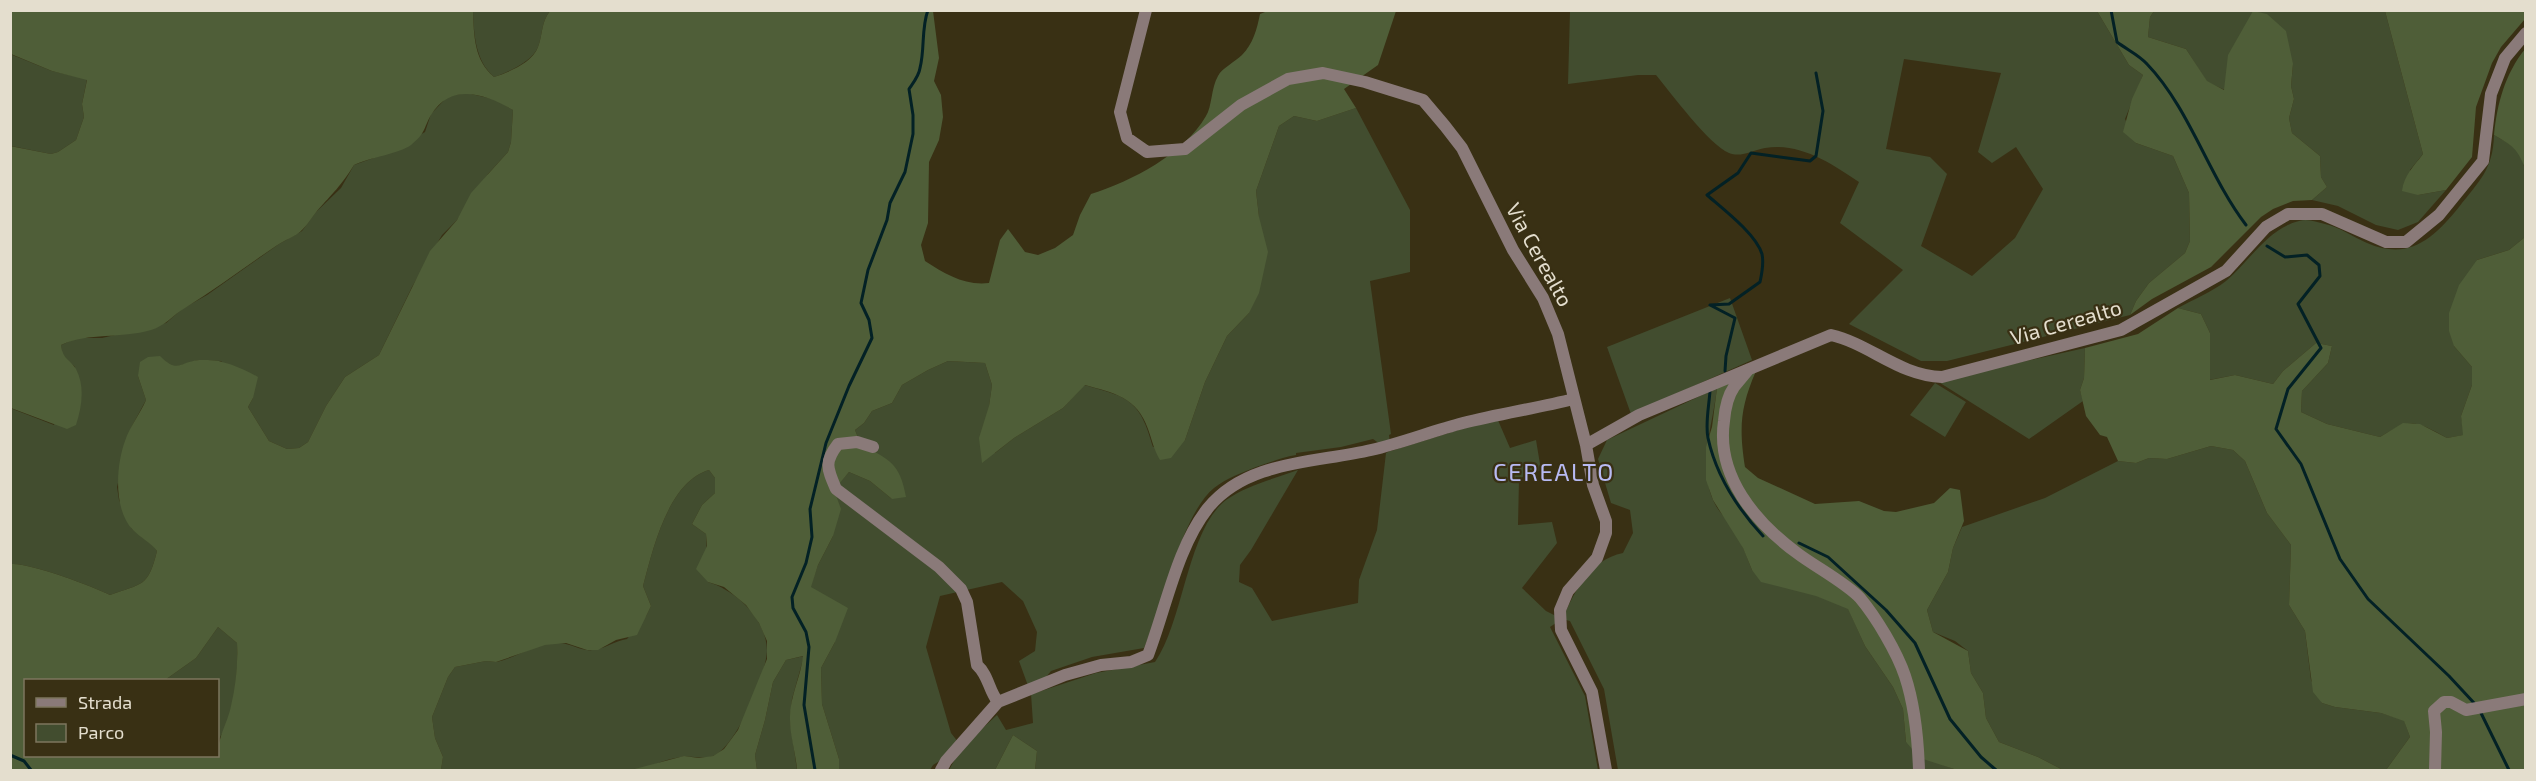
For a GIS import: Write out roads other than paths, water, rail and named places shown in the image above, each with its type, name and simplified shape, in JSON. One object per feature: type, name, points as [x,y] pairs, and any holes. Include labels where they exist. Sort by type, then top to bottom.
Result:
[{"type":"street","name":"Via Cerealto","points":[[1146,10],[1120,112],[1127,138],[1148,152],[1185,149],[1241,105],[1288,79],[1323,73],[1365,82],[1423,100],[1462,148],[1513,250],[1543,298],[1558,334],[1586,445],[1593,485],[1606,521],[1606,533],[1597,558],[1568,591],[1560,610],[1561,630],[1592,692],[1606,771]]},
{"type":"street","name":"Via Cerealto","points":[[1586,445],[1639,415],[1831,335],[1845,338],[1912,373],[1925,377],[1942,377],[2121,330],[2226,271],[2266,227],[2288,214],[2322,214],[2386,242],[2406,242],[2439,215],[2483,160],[2491,94],[2505,58],[2526,33]]},
{"type":"street","points":[[1751,367],[1734,387],[1726,405],[1722,432],[1723,453],[1730,477],[1759,520],[1795,552],[1858,597],[1882,631],[1905,676],[1917,737],[1919,771]]},
{"type":"street","points":[[941,771],[946,760],[998,702],[1065,675],[1101,665],[1131,662],[1148,655],[1191,534],[1208,508],[1224,492],[1248,477],[1305,461],[1371,450],[1464,423],[1574,399]]},
{"type":"street","points":[[873,447],[857,442],[838,444],[828,457],[828,471],[836,489],[939,567],[961,589],[967,602],[977,665],[986,673],[989,691],[998,702]]},
{"type":"street","points":[[2435,771],[2436,732],[2433,711],[2439,706],[2451,702],[2466,710],[2526,699]]},
{"type":"waterway","points":[[815,770],[804,705],[809,647],[806,632],[793,608],[792,597],[806,563],[812,537],[810,509],[826,443],[849,386],[872,338],[869,320],[861,303],[868,270],[887,220],[890,203],[905,172],[913,134],[909,89],[919,71],[924,24],[928,10]]},
{"type":"waterway","points":[[2111,10],[2117,42],[2144,61],[2162,82],[2246,225]]},
{"type":"waterway","points":[[1725,371],[1735,318],[1710,305],[1729,304],[1760,282],[1763,257],[1759,246],[1746,230],[1707,195],[1738,173],[1751,153],[1810,161],[1816,156],[1823,111],[1816,73]]},
{"type":"waterway","points":[[2267,246],[2285,257],[2307,255],[2319,265],[2320,276],[2298,304],[2321,348],[2288,389],[2276,429],[2301,464],[2340,559],[2368,599],[2475,704]]},
{"type":"waterway","points":[[1710,391],[1707,433],[1716,465],[1729,491],[1763,536]]},
{"type":"waterway","points":[[1799,543],[1828,557],[1886,610],[1915,643],[1950,719],[1981,757],[1996,770]]},
{"type":"waterway","points":[[2480,711],[2509,770]]},
{"type":"waterway","points":[[10,755],[24,761],[31,770]]},
{"type":"district","name":"CEREALTO","points":[[1554,473]]}]
